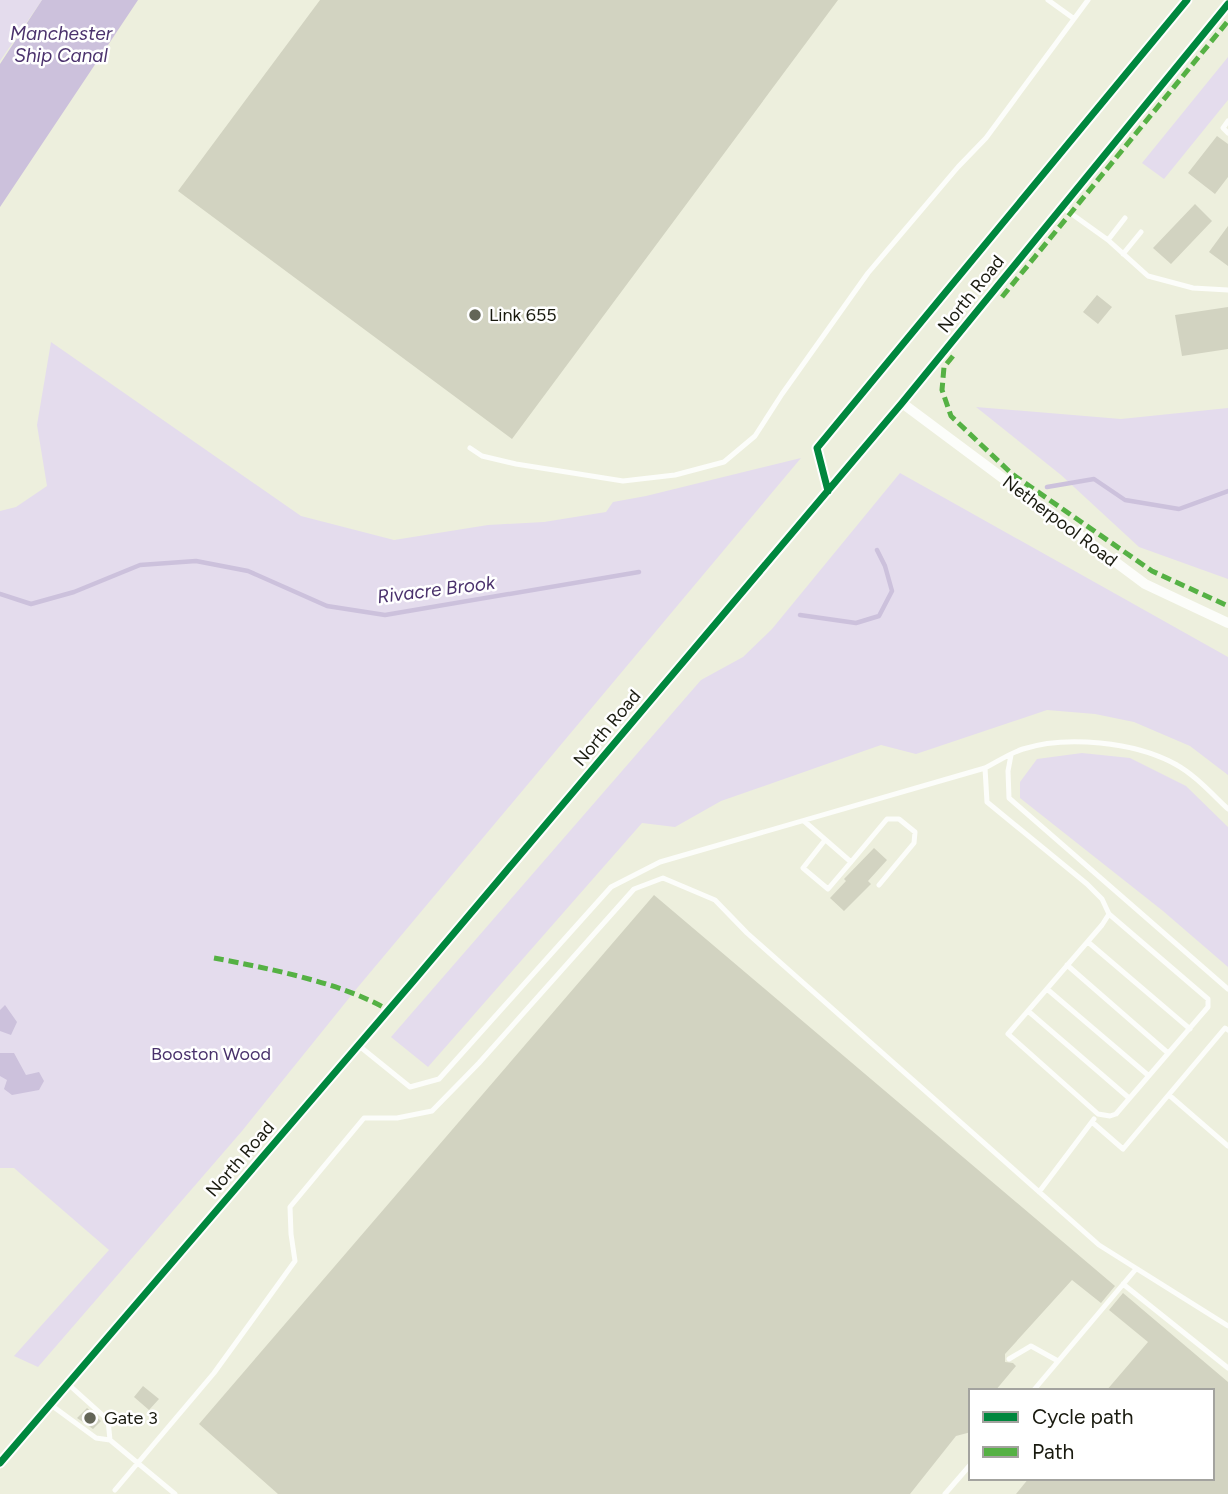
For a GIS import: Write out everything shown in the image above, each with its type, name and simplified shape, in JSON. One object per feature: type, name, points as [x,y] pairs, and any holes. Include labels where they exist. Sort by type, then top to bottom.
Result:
[{"type":"street","name":"North Road","points":[[0,1463],[902,403],[1228,4]]},
{"type":"street","name":"Netherpool Road","points":[[902,403],[1145,584],[1228,623]]},
{"type":"lane","points":[[1048,0],[1073,18]]},
{"type":"lane","points":[[470,448],[482,456],[516,464],[623,481],[675,475],[724,461],[755,436],[868,274],[958,167],[986,138],[1088,0]]},
{"type":"lane","points":[[1228,121],[1223,128],[1228,133]]},
{"type":"lane","points":[[1062,207],[1108,240],[1148,276],[1193,288],[1228,290]]},
{"type":"lane","points":[[1108,240],[1125,218]]},
{"type":"lane","points":[[1123,254],[1142,232]]},
{"type":"lane","points":[[358,1045],[410,1087],[439,1079],[611,887],[660,863],[985,768],[1021,749],[1053,742],[1085,743],[1139,751],[1176,765],[1228,809]]},
{"type":"lane","points":[[1011,755],[1007,771],[1009,799],[1228,989]]},
{"type":"lane","points":[[985,768],[987,802],[1087,884],[1102,899],[1109,914],[1208,999],[1208,1007],[1116,1114],[1110,1116],[1098,1114],[1008,1034],[1109,914]]},
{"type":"lane","points":[[825,840],[803,868],[828,889],[887,818],[899,819],[915,832],[914,843],[879,885]]},
{"type":"lane","points":[[804,821],[851,862]]},
{"type":"lane","points":[[115,1490],[214,1373],[295,1261],[290,1208],[364,1118],[397,1118],[432,1111],[479,1063],[634,889],[663,877],[715,900],[747,933],[1099,1245],[1228,1326]]},
{"type":"lane","points":[[1088,942],[1189,1028]]},
{"type":"lane","points":[[1067,965],[1168,1053]]},
{"type":"lane","points":[[1047,989],[1149,1076]]},
{"type":"lane","points":[[1028,1011],[1129,1098]]},
{"type":"lane","points":[[1092,1122],[1123,1149],[1225,1028],[1228,1031]]},
{"type":"lane","points":[[1169,1095],[1228,1146]]},
{"type":"lane","points":[[1039,1192],[1098,1114]]},
{"type":"lane","points":[[1035,1389],[1136,1269]]},
{"type":"lane","points":[[1123,1284],[1228,1368]]},
{"type":"lane","points":[[1009,1359],[1031,1346],[1058,1361]]},
{"type":"lane","points":[[68,1384],[108,1420],[110,1440]]},
{"type":"lane","points":[[50,1405],[96,1438],[110,1440],[175,1494]]},
{"type":"lane","points":[[945,1494],[969,1466]]},
{"type":"green space","points":[[0,0],[42,0],[0,61]]},
{"type":"green space","points":[[1228,57],[1228,100],[1164,179],[1142,163]]},
{"type":"green space","name":"Booston Wood","points":[[51,342],[301,516],[394,540],[488,525],[544,522],[606,512],[613,502],[801,458],[358,987],[242,1131],[38,1367],[14,1356],[109,1250],[14,1168],[0,1168],[0,511],[16,507],[47,486],[37,425]]},
{"type":"green space","points":[[976,407],[1121,419],[1228,408],[1228,579],[1139,547],[1061,475]]},
{"type":"green space","points":[[900,473],[1228,657],[1228,775],[1190,746],[1134,722],[1095,714],[1047,710],[916,754],[881,745],[721,801],[675,827],[642,823],[428,1067],[391,1037],[701,680],[743,657],[772,629]]},
{"type":"green space","points":[[1082,753],[1130,758],[1186,786],[1228,827],[1228,967],[1163,911],[1020,798],[1020,782],[1037,759]]},
{"type":"water","name":"Manchester Ship Canal","points":[[42,0],[138,0],[0,207],[0,64]]},
{"type":"water","points":[[5,1005],[17,1022],[11,1035],[0,1031],[0,1010]]},
{"type":"water","points":[[0,1053],[14,1053],[26,1075],[39,1072],[44,1081],[39,1090],[12,1095],[4,1089],[7,1080],[0,1076]]},
{"type":"building","name":"Link 655","points":[[320,0],[838,0],[512,439],[178,191]]},
{"type":"building","points":[[1217,136],[1228,144],[1228,177],[1215,194],[1188,173]]},
{"type":"building","points":[[1195,204],[1212,221],[1171,264],[1153,248]]},
{"type":"building","points":[[1228,226],[1228,266],[1209,252]]},
{"type":"building","points":[[1097,295],[1112,307],[1098,324],[1083,312]]},
{"type":"building","points":[[1228,307],[1228,349],[1182,356],[1175,315]]},
{"type":"building","points":[[874,848],[887,860],[868,881],[871,884],[844,911],[830,898]]},
{"type":"building","points":[[654,895],[1115,1286],[1101,1303],[1072,1280],[1005,1354],[1005,1362],[1016,1366],[997,1389],[969,1389],[969,1433],[956,1436],[910,1494],[278,1494],[199,1424]]},
{"type":"building","points":[[1123,1293],[1228,1382],[1228,1494],[1016,1494],[1027,1480],[1214,1480],[1214,1389],[1108,1389],[1148,1342],[1109,1310]]},
{"type":"building","points":[[143,1386],[159,1399],[149,1410],[134,1397]]},
{"type":"building","points":[[87,1408],[101,1421],[93,1429],[77,1418]]},
{"type":"waterway","name":"Rivacre Brook","points":[[1047,487],[1094,479],[1125,500],[1179,509],[1228,491]]},
{"type":"waterway","points":[[800,615],[856,623],[879,616],[892,591],[877,550]]},
{"type":"waterway","name":"Rivacre Brook","points":[[0,594],[31,604],[74,592],[140,565],[196,561],[248,571],[327,606],[385,615],[639,572]]},
{"type":"marked path","points":[[1002,297],[1228,21]]},
{"type":"marked path","points":[[953,356],[944,367],[942,390],[951,416],[1012,474],[1152,571],[1228,606]]},
{"type":"marked path","points":[[214,958],[327,984],[370,1000],[388,1010]]},
{"type":"cycle path","points":[[828,491],[817,448],[1187,0]]},
{"type":"cycle path","points":[[0,1463],[416,978],[902,403],[1228,4]]},
{"type":"place","name":"Link 655","points":[[475,315]]},
{"type":"place","name":"Gate 3","points":[[90,1418]]}]
